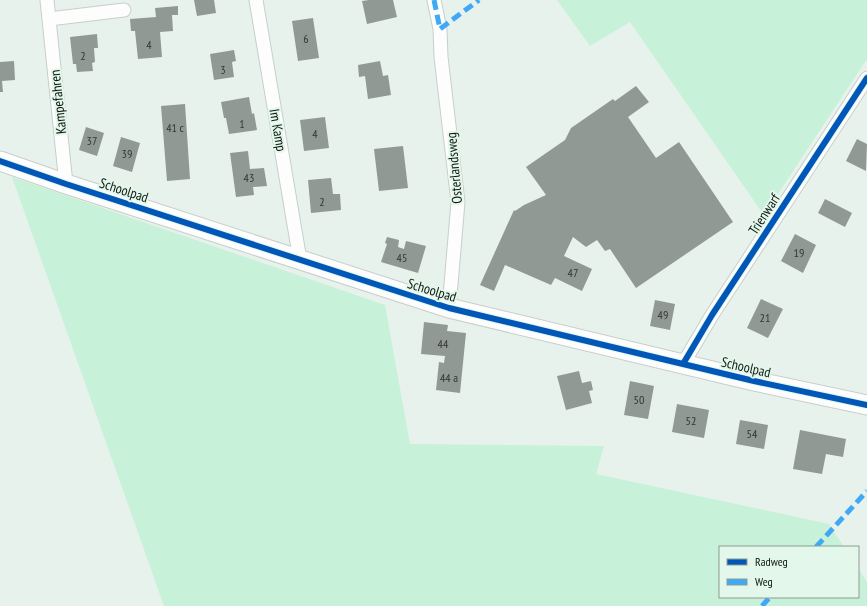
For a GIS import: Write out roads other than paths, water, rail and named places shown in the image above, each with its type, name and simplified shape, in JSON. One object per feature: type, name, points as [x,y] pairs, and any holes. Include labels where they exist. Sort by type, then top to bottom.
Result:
[{"type":"street","name":"Kampefahren","points":[[47,0],[66,184]]},
{"type":"street","name":"Im Kamp","points":[[256,0],[300,260]]},
{"type":"street","name":"Osterlandsweg","points":[[434,0],[440,29],[441,57],[458,202],[449,308]]},
{"type":"street","points":[[49,19],[124,10]]},
{"type":"street","name":"Trienwarf","points":[[683,364],[712,315],[867,78]]},
{"type":"street","name":"Schoolpad","points":[[0,161],[66,184],[449,308],[754,381],[867,405]]}]
